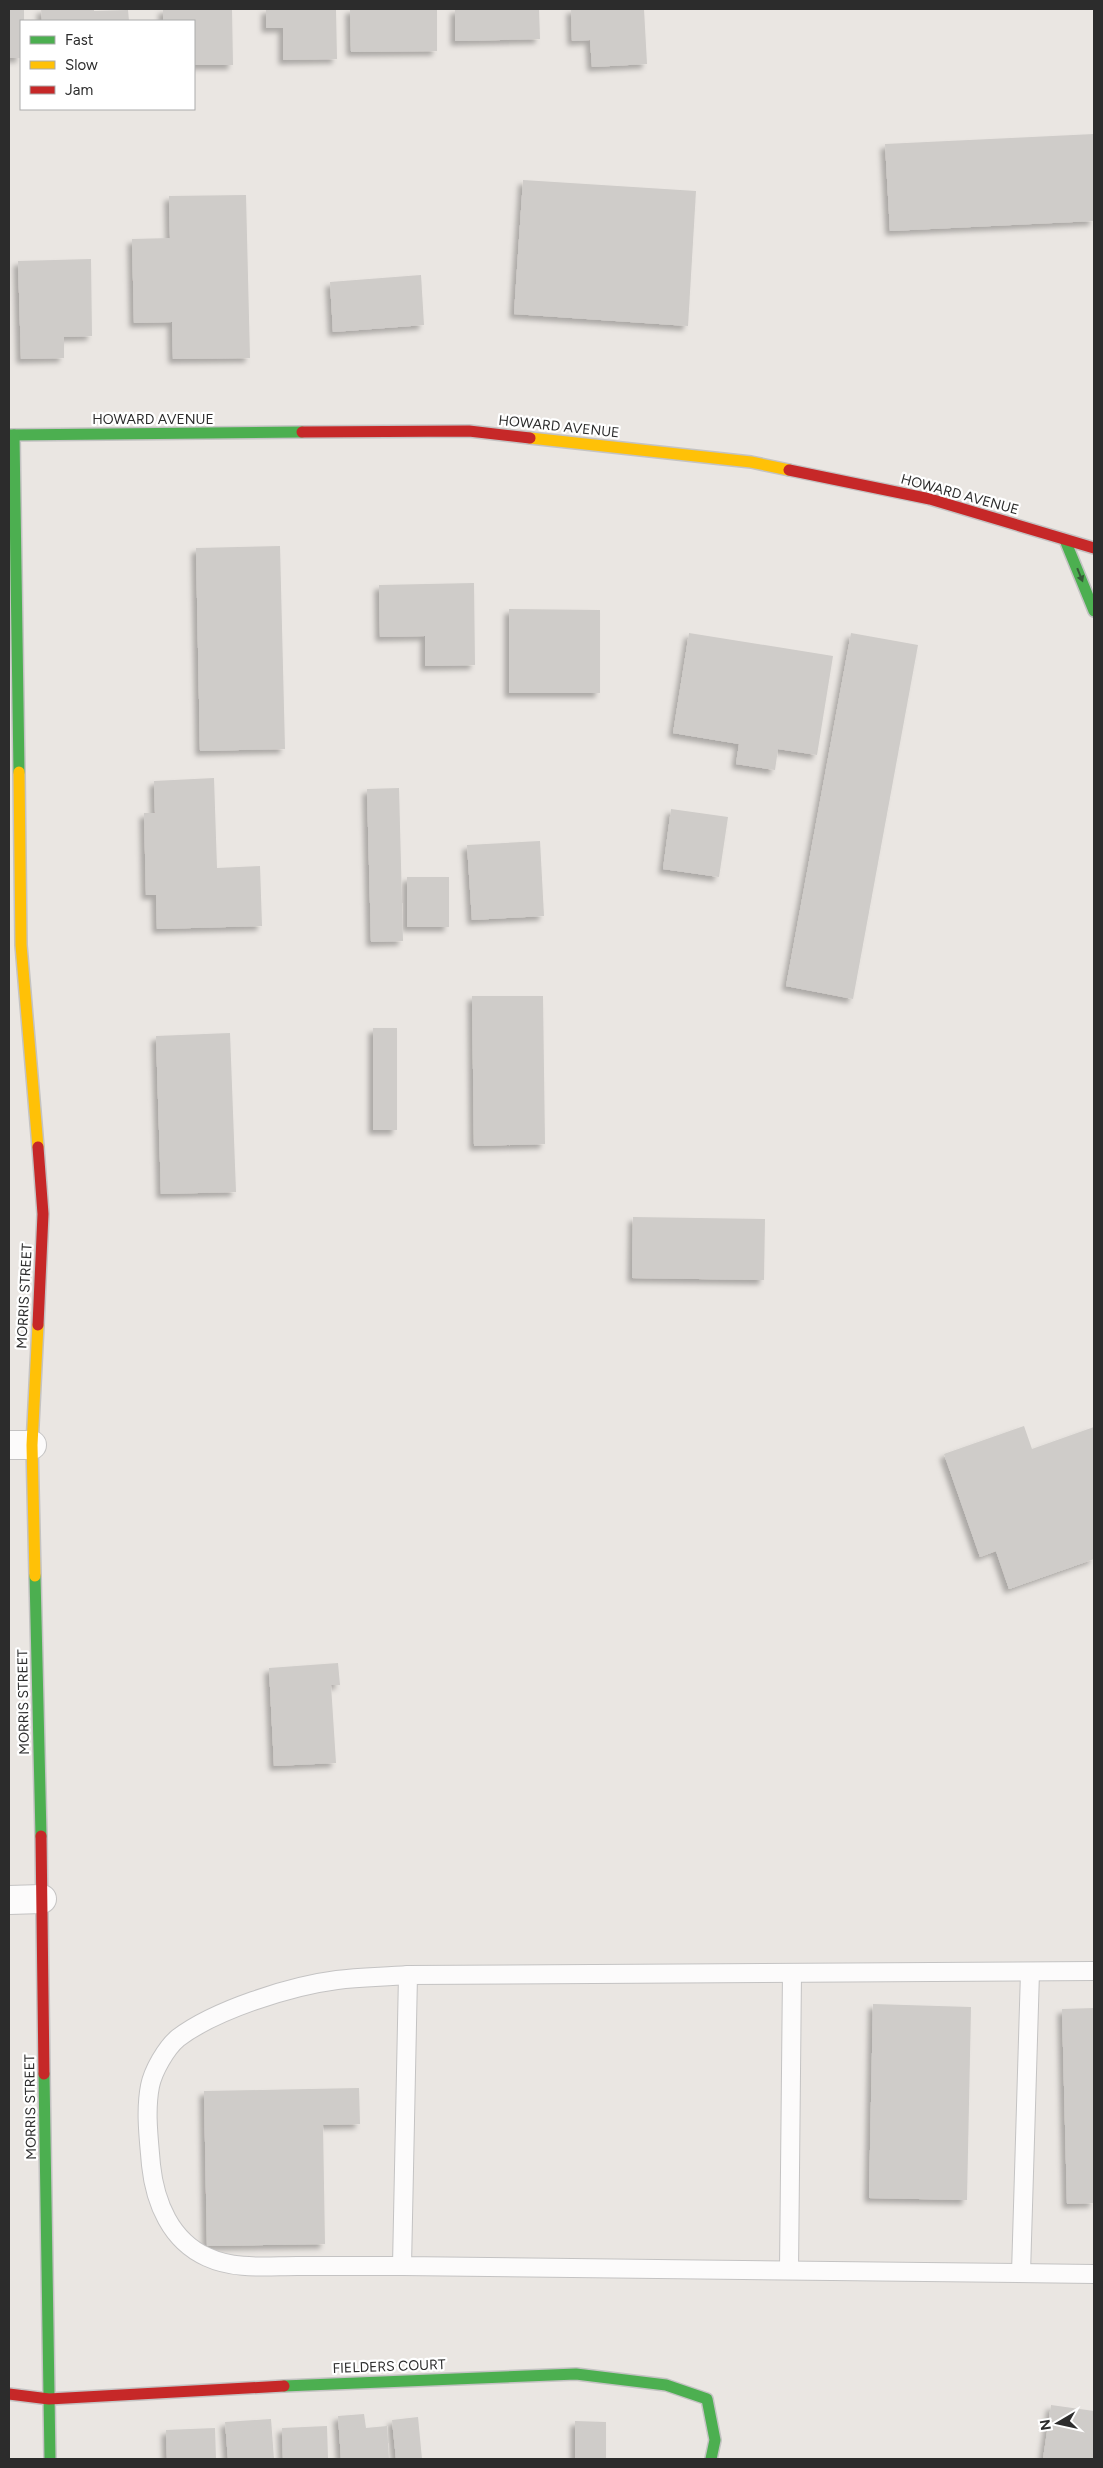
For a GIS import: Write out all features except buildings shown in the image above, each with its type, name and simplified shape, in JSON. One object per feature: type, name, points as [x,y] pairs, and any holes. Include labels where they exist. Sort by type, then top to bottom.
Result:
[{"type":"street","name":"HOWARD AVENUE","points":[[12,435],[470,431],[751,462],[930,499],[1094,548]]},
{"type":"street","name":"MORRIS STREET","points":[[12,435],[21,945],[43,1214],[21,1445],[42,1899],[50,2459]]},
{"type":"street","points":[[1065,540],[1094,611]]},
{"type":"street","points":[[9,1900],[42,1899]]},
{"type":"street","name":"FIELDERS COURT","points":[[9,2394],[49,2398],[356,2382],[576,2374],[666,2385],[707,2399],[715,2440],[711,2459]]},
{"type":"lane","points":[[1094,1971],[408,1975],[335,1980],[286,1992],[220,2014],[177,2039],[164,2055],[150,2085],[148,2128],[153,2187],[168,2222],[182,2242],[208,2257],[238,2266],[402,2266],[1094,2274]]},
{"type":"lane","points":[[1020,2273],[1030,1972]]},
{"type":"lane","points":[[789,2270],[792,1973]]},
{"type":"lane","points":[[402,2266],[408,1975]]},
{"type":"traffic: fast","points":[[9,435],[302,432]]},
{"type":"traffic: fast","points":[[14,435],[19,772]]},
{"type":"traffic: fast","points":[[1065,540],[1094,611]]},
{"type":"traffic: fast","points":[[35,1576],[41,1836]]},
{"type":"traffic: fast","points":[[44,2074],[50,2459]]},
{"type":"traffic: fast","points":[[284,2386],[576,2374],[666,2385],[707,2399],[715,2440],[711,2459]]},
{"type":"traffic: slow","points":[[530,438],[751,462],[789,470]]},
{"type":"traffic: slow","points":[[19,772],[21,945],[38,1147]]},
{"type":"traffic: slow","points":[[35,1576],[32,1445],[38,1325]]},
{"type":"traffic: jam","points":[[302,432],[469,431],[530,438]]},
{"type":"traffic: jam","points":[[789,470],[930,499],[1094,548]]},
{"type":"traffic: jam","points":[[38,1147],[43,1214],[38,1325]]},
{"type":"traffic: jam","points":[[41,1836],[44,2074]]},
{"type":"traffic: jam","points":[[9,2394],[49,2399],[284,2386]]}]
